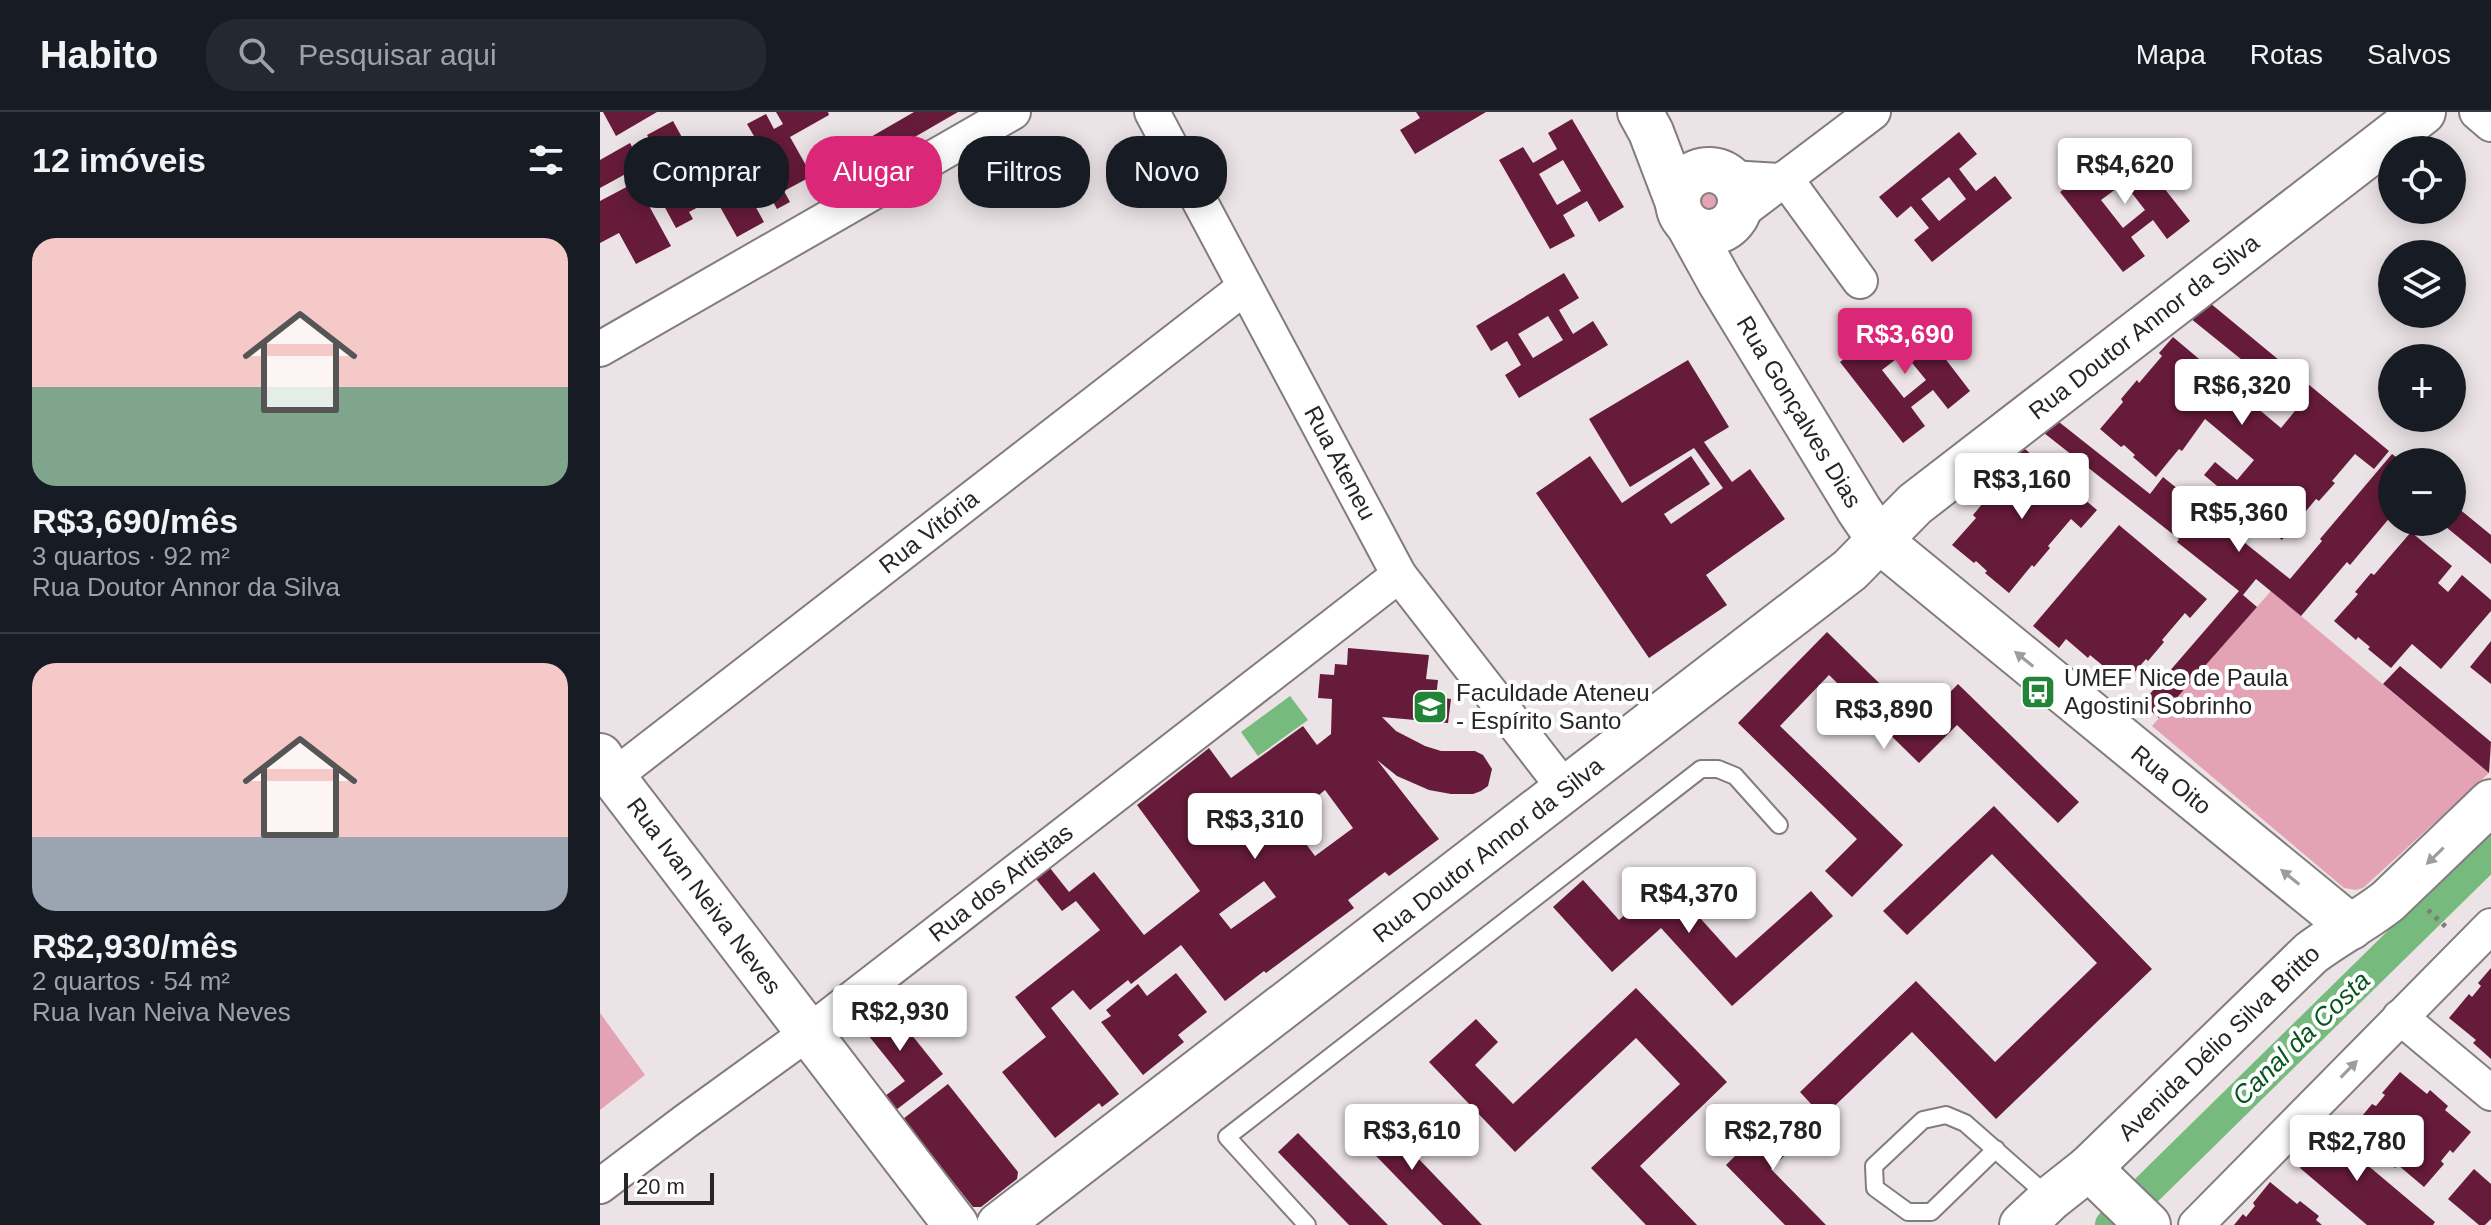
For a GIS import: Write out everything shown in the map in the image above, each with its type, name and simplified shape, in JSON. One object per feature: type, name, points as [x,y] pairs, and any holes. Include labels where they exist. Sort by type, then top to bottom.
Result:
[{"type":"street","points":[[600,349],[1013,112]]},
{"type":"street","name":"Rua Ateneu","points":[[1152,112],[1399,575],[1566,790]]},
{"type":"street","points":[[1712,202],[1783,179],[1873,112]]},
{"type":"street","name":"Rua Doutor Annor da Silva","points":[[999,1225],[1850,570],[1915,504],[2423,112]]},
{"type":"street","points":[[2477,112],[2491,124]]},
{"type":"street","name":"Rua Gonçalves Dias","points":[[1646,122],[1712,202],[1720,282],[1880,541]]},
{"type":"street","points":[[1783,179],[1860,281]]},
{"type":"street","name":"Rua Vitória","points":[[607,766],[1245,287]]},
{"type":"street","name":"Rua Oito","points":[[1880,541],[2351,927]]},
{"type":"street","name":"Rua dos Artistas","points":[[600,1186],[809,1032],[1399,575]]},
{"type":"street","name":"Rua Ivan Neiva Neves","points":[[607,766],[956,1225]]},
{"type":"street","name":"Avenida Délio Silva Britto","points":[[2036,1212],[2101,1179],[2311,953],[2388,901],[2491,802]]},
{"type":"street","points":[[2196,1225],[2491,926]]},
{"type":"street","points":[[2400,1017],[2491,1093]]},
{"type":"street","points":[[2101,1179],[2148,1224]]},
{"type":"lane","points":[[1307,1225],[1227,1137],[1701,769],[1718,769],[1735,776],[1779,825]]},
{"type":"lane","points":[[1996,1149],[1931,1212],[1908,1212],[1875,1188],[1874,1166],[1923,1120],[1946,1115],[1965,1123],[1996,1149],[2036,1212]]},
{"type":"shaded area","points":[[1705,178],[1721,184],[1726,192],[1726,203],[1717,214],[1704,215],[1692,187]]},
{"type":"shaded area","points":[[2271,591],[2489,773],[2363,888],[2344,888],[2152,726]]},
{"type":"shaded area","points":[[1290,696],[1308,720],[1258,756],[1241,732]]},
{"type":"shaded area","points":[[2491,834],[2491,864],[2440,913],[2426,899]]},
{"type":"shaded area","points":[[600,1013],[645,1075],[600,1110]]},
{"type":"building","points":[[603,112],[657,112],[616,136]]},
{"type":"building","points":[[776,112],[828,112],[829,115],[790,137],[805,164],[805,180],[789,188],[789,136],[754,136],[747,124],[766,114],[774,129],[783,124]]},
{"type":"building","points":[[914,112],[958,112],[916,136],[873,136]]},
{"type":"building","points":[[1416,112],[1486,112],[1415,154],[1400,130],[1420,118]]},
{"type":"building","points":[[1572,119],[1624,207],[1599,222],[1587,201],[1563,215],[1575,236],[1550,249],[1499,160],[1523,147],[1533,163],[1557,149],[1548,133]],"holes":[[[1563,160],[1581,191],[1557,205],[1539,174]]]},
{"type":"building","points":[[673,121],[681,136],[648,136]]},
{"type":"building","points":[[1959,132],[1977,154],[1959,169],[1976,191],[1995,176],[2012,198],[1932,262],[1914,240],[1929,228],[1911,206],[1897,218],[1879,197]],"holes":[[[1949,177],[1966,199],[1939,221],[1921,199]]]},
{"type":"building","points":[[2127,141],[2190,221],[2167,239],[2153,220],[2131,237],[2145,256],[2123,272],[2060,192],[2082,175],[2094,190],[2116,173],[2104,158]],"holes":[[[2124,183],[2145,210],[2123,228],[2101,200]]]},
{"type":"building","points":[[624,146],[624,175],[600,188],[600,160]]},
{"type":"building","points":[[624,188],[624,208],[650,208],[671,246],[636,264],[619,233],[600,243],[600,201]]},
{"type":"building","points":[[665,208],[696,208],[689,212],[693,219],[676,228]]},
{"type":"building","points":[[721,208],[756,208],[764,222],[737,237]]},
{"type":"building","points":[[1564,273],[1579,298],[1559,310],[1573,334],[1593,321],[1608,345],[1519,398],[1505,375],[1521,365],[1507,341],[1491,351],[1476,326]],"holes":[[[1548,316],[1563,340],[1533,358],[1518,334]]]},
{"type":"building","points":[[2210,303],[2385,448],[2378,448],[2378,464],[2374,469],[2355,454],[2332,481],[2335,483],[2319,501],[2316,499],[2282,540],[2204,475],[2215,462],[2237,480],[2254,460],[2205,419],[2182,451],[2179,449],[2156,477],[2124,445],[2121,447],[2100,429],[2137,380],[2139,383],[2162,356],[2159,353],[2173,337],[2281,428],[2299,406],[2190,318]]},
{"type":"building","points":[[1908,310],[1970,391],[1948,409],[1933,390],[1911,407],[1925,426],[1903,443],[1840,362],[1863,345],[1874,360],[1896,343],[1885,328]],"holes":[[[1904,353],[1926,380],[1904,398],[1882,370]]]},
{"type":"building","points":[[1688,360],[1729,427],[1704,442],[1732,482],[1750,469],[1785,519],[1706,575],[1727,605],[1649,658],[1536,493],[1590,456],[1622,503],[1691,456],[1710,484],[1664,514],[1671,524],[1723,488],[1694,448],[1630,487],[1589,419]]},
{"type":"building","points":[[2059,422],[2150,494],[2163,477],[2290,579],[2378,471],[2378,532],[2350,565],[2347,562],[2301,616],[2256,579],[2243,595],[2257,607],[2159,718],[2142,703],[2239,591],[2177,542],[2179,539],[2044,433]]},
{"type":"building","points":[[2025,449],[2097,510],[2081,528],[2071,519],[2048,546],[2050,548],[2009,593],[1976,561],[1974,563],[1952,545],[1976,518],[1973,515],[1989,496],[1992,499],[2015,472],[2006,464]]},
{"type":"building","points":[[2466,514],[2491,535],[2491,564],[2457,536],[2466,536]]},
{"type":"building","points":[[2119,525],[2207,599],[2190,618],[2185,613],[2148,661],[2146,659],[2122,687],[2099,668],[2102,665],[2090,655],[2088,658],[2066,639],[2059,648],[2033,626]]},
{"type":"building","points":[[2408,536],[2416,536],[2452,566],[2438,583],[2448,592],[2462,575],[2491,600],[2491,611],[2441,669],[2412,644],[2391,668],[2358,637],[2356,640],[2334,621],[2358,594],[2355,592],[2371,573],[2374,575]]},
{"type":"building","points":[[1827,632],[1920,723],[1958,684],[2079,802],[2058,823],[1957,725],[1919,763],[1829,675],[1780,726],[1903,845],[1852,897],[1825,871],[1857,839],[1738,723]]},
{"type":"building","points":[[2491,641],[2491,684],[2470,667]]},
{"type":"building","points":[[1348,648],[1429,655],[1426,679],[1438,680],[1436,697],[1451,699],[1448,723],[1382,717],[1396,731],[1425,746],[1441,751],[1475,751],[1483,755],[1492,769],[1488,786],[1473,794],[1429,790],[1397,776],[1377,760],[1439,839],[1389,876],[1385,872],[1348,900],[1354,908],[1225,1001],[1181,945],[1131,984],[1128,980],[1090,1010],[1073,990],[1051,1008],[1119,1094],[1102,1107],[1099,1103],[1055,1138],[1002,1072],[1046,1037],[1015,997],[1100,930],[1076,901],[1062,911],[1036,879],[1050,868],[1069,892],[1094,872],[1144,935],[1200,891],[1137,805],[1209,748],[1231,778],[1303,726],[1317,745],[1331,734],[1332,699],[1318,698],[1320,674],[1334,675],[1335,664],[1347,665]],"holes":[[[1325,790],[1353,828],[1315,856],[1288,820]],[[1264,881],[1276,897],[1231,929],[1219,914]]]},
{"type":"building","points":[[2400,666],[2491,742],[2489,773],[2383,684]]},
{"type":"building","points":[[1994,806],[2152,969],[1996,1119],[1912,1032],[1823,1117],[1800,1092],[1916,981],[1995,1062],[2097,963],[1992,854],[1907,935],[1883,911]]},
{"type":"building","points":[[1665,879],[1736,958],[1811,891],[1833,916],[1732,1006],[1661,928],[1612,972],[1553,907],[1583,880],[1619,920]]},
{"type":"building","points":[[2491,968],[2491,1059],[2473,1043],[2476,1040],[2449,1018],[2469,994],[2472,997],[2481,986],[2478,983]]},
{"type":"building","points":[[1176,973],[1207,1012],[1178,1035],[1184,1042],[1143,1075],[1101,1022],[1111,1016],[1106,1010],[1138,984],[1147,996]]},
{"type":"building","points":[[1636,988],[1727,1082],[1640,1166],[1697,1225],[1646,1225],[1591,1168],[1680,1084],[1636,1038],[1515,1152],[1429,1062],[1476,1019],[1498,1042],[1475,1065],[1513,1104]]},
{"type":"building","points":[[883,999],[943,1074],[896,1110],[885,1096],[905,1081],[856,1020]]},
{"type":"building","points":[[2400,1072],[2427,1094],[2430,1090],[2448,1106],[2445,1110],[2471,1132],[2453,1153],[2450,1150],[2441,1161],[2444,1164],[2424,1187],[2398,1165],[2395,1168],[2376,1153],[2379,1149],[2353,1127],[2372,1104],[2376,1106],[2385,1095],[2382,1093]]},
{"type":"building","points":[[948,1084],[1018,1172],[1017,1179],[981,1207],[973,1207],[903,1119]]},
{"type":"building","points":[[1372,1110],[1482,1225],[1443,1225],[1351,1130]]},
{"type":"building","points":[[1779,1112],[1804,1136],[1771,1169],[1826,1225],[1785,1225],[1726,1165]]},
{"type":"building","points":[[2315,1121],[2435,1222],[2433,1225],[2367,1225],[2300,1168],[2314,1151],[2298,1137]]},
{"type":"building","points":[[1298,1133],[1388,1225],[1349,1225],[1278,1152]]},
{"type":"building","points":[[2474,1169],[2491,1184],[2491,1219],[2485,1225],[2479,1225],[2448,1199]]},
{"type":"building","points":[[2270,1182],[2297,1204],[2300,1201],[2319,1216],[2316,1220],[2322,1225],[2234,1225],[2243,1214],[2246,1217]]},
{"type":"waterway","name":"Canal da Costa","points":[[2111,1225],[2491,852]]},
{"type":"place","name":"UMEF Nice de Paula Agostini Sobrinho","points":[[2038,692]]},
{"type":"place","name":"Faculdade Ateneu - Espírito Santo","points":[[1430,707]]}]
